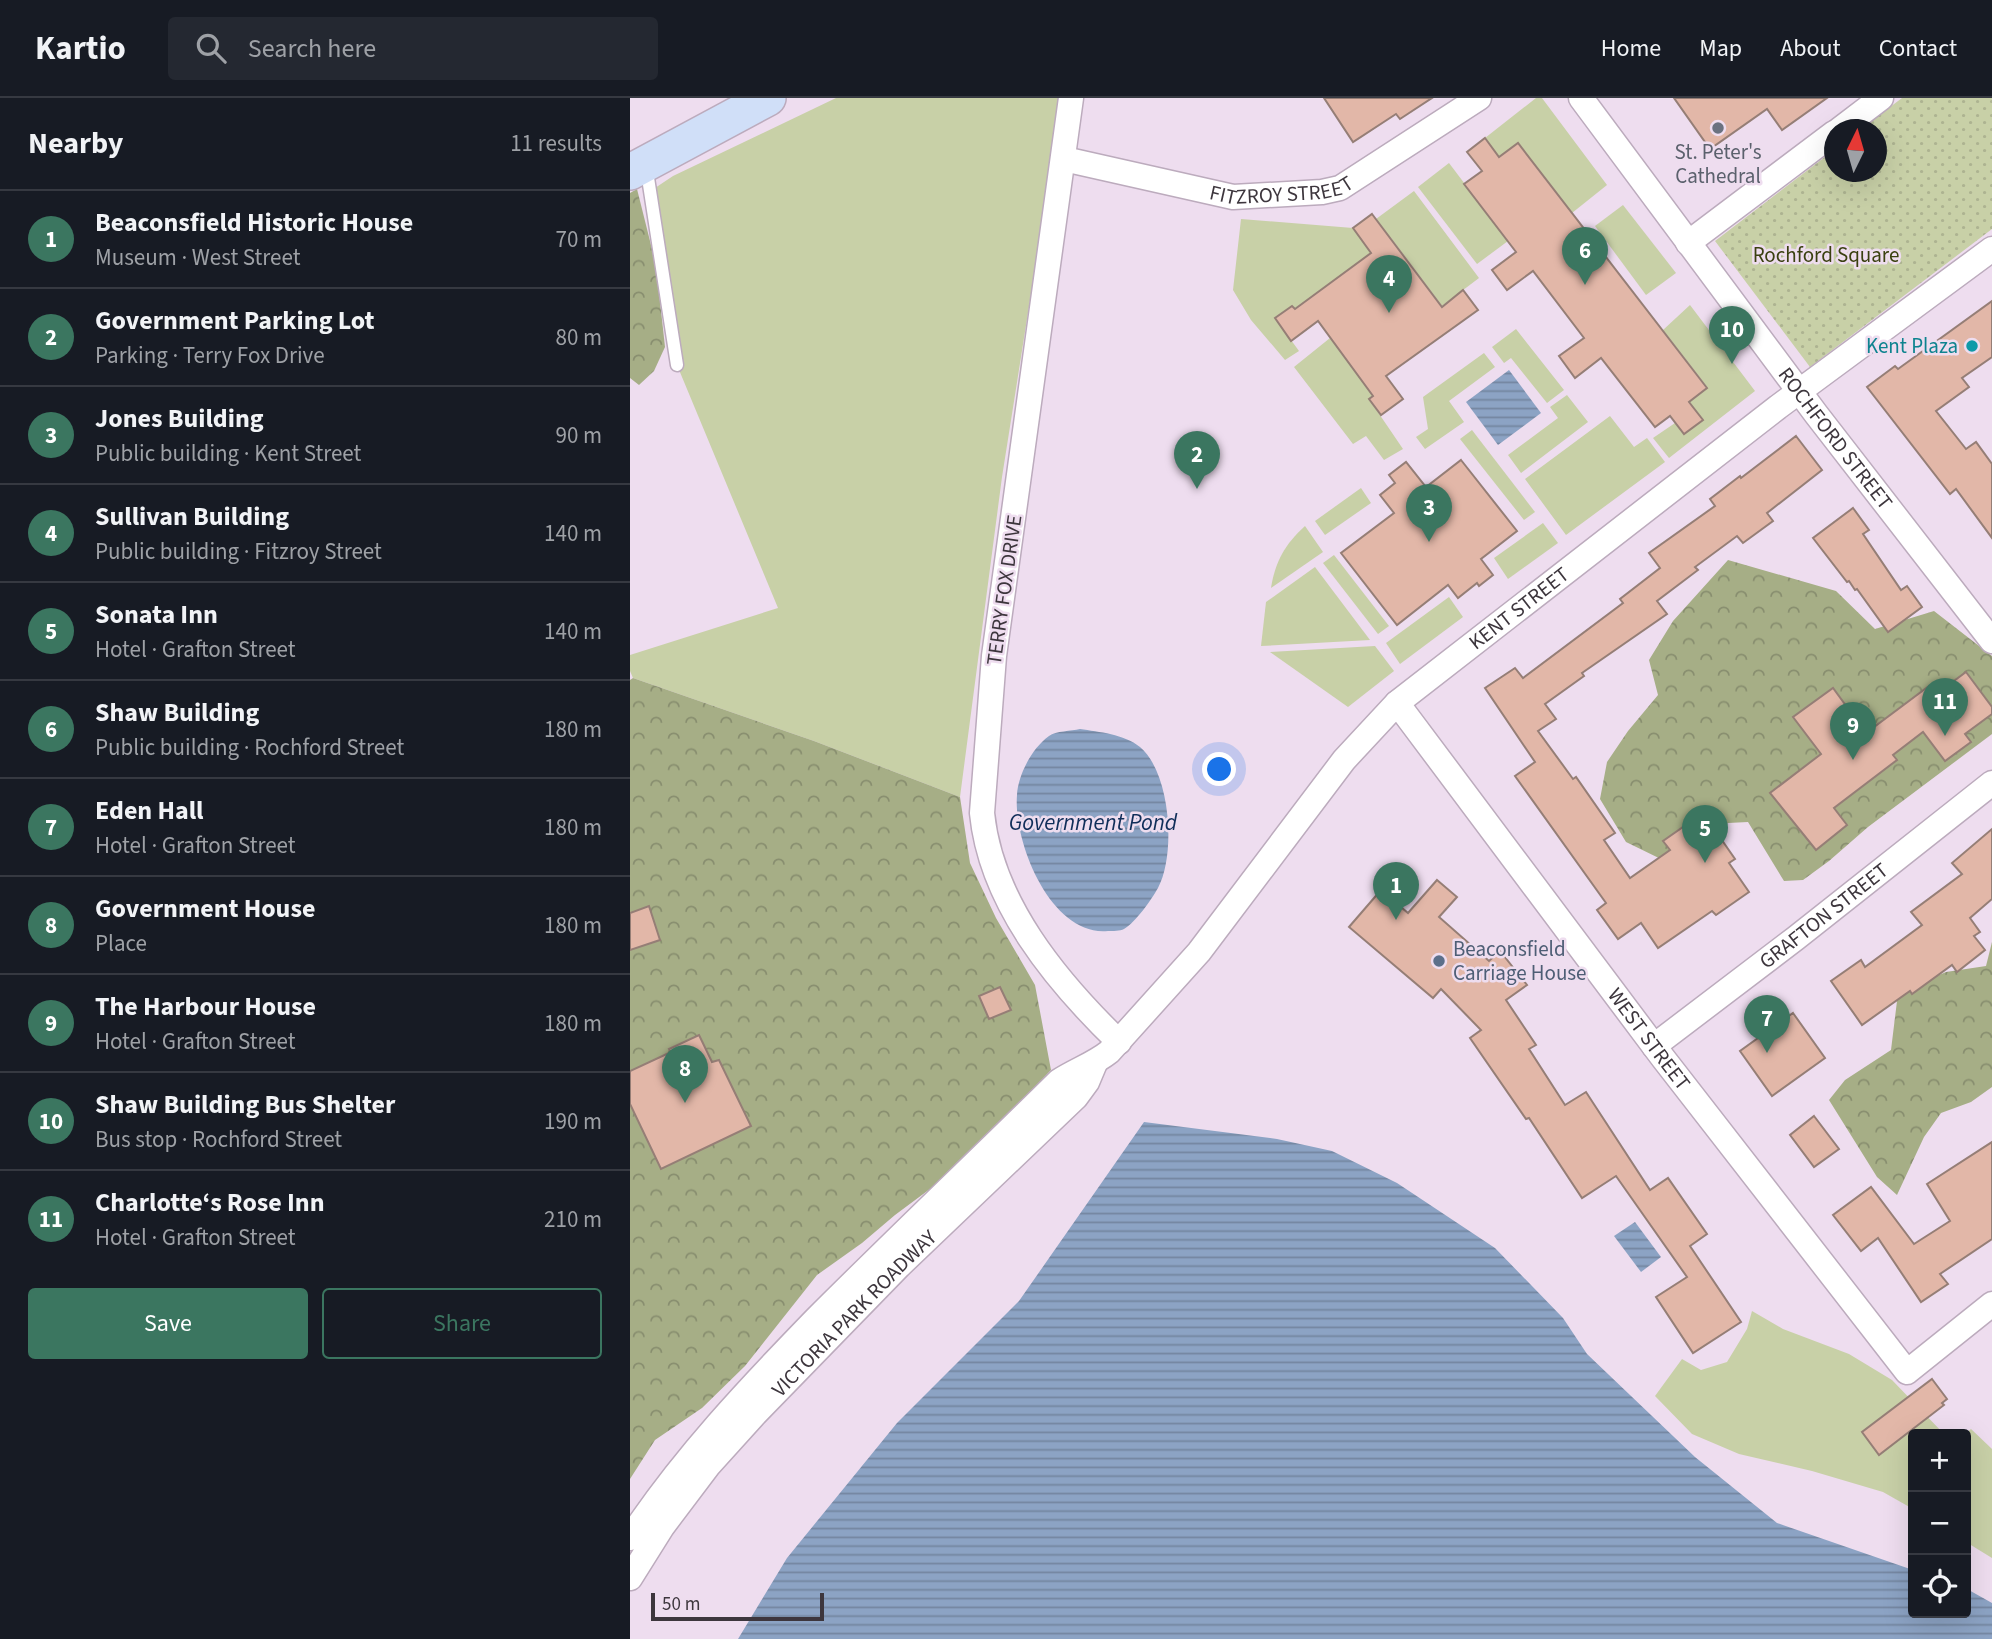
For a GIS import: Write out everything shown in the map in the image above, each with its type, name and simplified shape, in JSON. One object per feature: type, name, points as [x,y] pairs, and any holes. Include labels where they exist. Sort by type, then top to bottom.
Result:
[{"type":"main road","points":[[638,168],[752,102]]},
{"type":"street","name":"TERRY FOX DRIVE","points":[[1071,98],[994,656],[982,813],[985,835],[1004,896],[1039,950],[1075,998],[1119,1042]]},
{"type":"street","name":"FITZROY STREET","points":[[1064,159],[1233,197],[1322,192],[1340,188],[1479,98]]},
{"type":"street","name":"ROCHFORD STREET","points":[[1581,98],[1800,391],[1992,641]]},
{"type":"street","points":[[1853,119],[1881,98]]},
{"type":"street","points":[[1688,243],[1824,141]]},
{"type":"street","name":"KENT STREET","points":[[1119,1042],[1199,952],[1344,760],[1397,703],[1800,391],[1992,248]]},
{"type":"street","name":"WEST STREET","points":[[1397,703],[1654,1046],[1907,1373],[1992,1304]]},
{"type":"street","name":"GRAFTON STREET","points":[[1654,1046],[1992,783]]},
{"type":"street","name":"VICTORIA PARK ROADWAY","points":[[630,1538],[698,1447],[783,1353],[1059,1081],[1075,1070],[1095,1063],[1119,1042]]},
{"type":"street","name":"VICTORIA PARK ROADWAY","points":[[630,1578],[662,1527],[701,1476],[755,1414],[899,1266],[1076,1097],[1087,1082],[1095,1063]]},
{"type":"lane","points":[[638,168],[677,365]]},
{"type":"green space","points":[[836,98],[1062,98],[1002,477],[960,797],[814,741],[633,678],[630,671],[630,655],[778,608],[677,365],[652,190],[673,176]]},
{"type":"green space","points":[[1536,98],[1542,98],[1607,185],[1572,213],[1518,143],[1499,157],[1485,138]]},
{"type":"green space","name":"Rochford Square","points":[[1902,98],[1992,98],[1992,229],[1810,367],[1715,241],[1824,158],[1824,182],[1887,182],[1887,119],[1874,119]]},
{"type":"green space","points":[[1449,163],[1508,241],[1477,264],[1418,187]]},
{"type":"green space","points":[[637,189],[656,265],[665,347],[654,371],[639,385],[630,378],[630,193]]},
{"type":"green space","points":[[1414,191],[1479,278],[1442,306],[1391,238],[1383,243],[1378,236],[1385,231],[1376,219]]},
{"type":"green space","points":[[1623,205],[1676,273],[1646,295],[1595,226]]},
{"type":"green space","points":[[1241,219],[1353,228],[1371,253],[1304,303],[1300,316],[1292,306],[1275,318],[1299,351],[1285,360],[1251,320],[1233,290]]},
{"type":"green space","points":[[1690,305],[1755,391],[1669,458],[1653,438],[1675,423],[1684,434],[1702,420],[1689,402],[1707,387],[1663,330]]},
{"type":"green space","points":[[1516,329],[1564,390],[1547,403],[1511,358],[1504,363],[1492,347]]},
{"type":"green space","points":[[1330,338],[1369,389],[1376,394],[1369,399],[1403,449],[1384,460],[1366,436],[1353,444],[1294,367]]},
{"type":"green space","points":[[1484,353],[1495,367],[1449,401],[1464,422],[1425,449],[1416,437],[1428,429],[1423,397]]},
{"type":"green space","points":[[1567,395],[1588,422],[1521,473],[1508,455],[1558,418],[1550,407]]},
{"type":"green space","points":[[1610,416],[1634,447],[1647,438],[1665,462],[1566,535],[1525,479]]},
{"type":"green space","points":[[1472,430],[1535,512],[1524,520],[1460,439]]},
{"type":"green space","points":[[1361,488],[1371,503],[1325,535],[1315,521]]},
{"type":"green space","points":[[1543,523],[1558,543],[1508,579],[1494,558]]},
{"type":"green space","points":[[1305,526],[1323,552],[1271,588],[1282,554]]},
{"type":"green space","points":[[1334,555],[1389,626],[1378,634],[1323,563]]},
{"type":"green space","points":[[1728,560],[1836,591],[1875,629],[1934,611],[1992,656],[1992,734],[1868,827],[1803,880],[1784,881],[1748,822],[1728,823],[1667,862],[1626,842],[1600,799],[1607,762],[1658,695],[1649,660],[1673,621]]},
{"type":"green space","points":[[1315,567],[1370,640],[1261,646],[1266,602]]},
{"type":"green space","points":[[1449,597],[1463,617],[1400,664],[1386,643]]},
{"type":"green space","points":[[1375,646],[1394,671],[1348,707],[1270,652]]},
{"type":"green space","points":[[633,678],[814,741],[960,797],[970,863],[996,918],[1035,985],[1051,1070],[934,1186],[817,1275],[745,1366],[702,1408],[655,1440],[630,1479],[630,680]]},
{"type":"green space","points":[[1992,942],[1992,1087],[1971,1102],[1941,1113],[1924,1137],[1897,1195],[1877,1177],[1829,1100],[1845,1080],[1891,1050],[1898,993],[1946,972],[1986,966]]},
{"type":"green space","points":[[1752,1311],[1783,1329],[1849,1354],[1892,1380],[1939,1429],[1908,1429],[1908,1506],[1883,1492],[1812,1471],[1739,1454],[1692,1434],[1655,1396],[1682,1359],[1701,1370],[1727,1362],[1747,1329]]},
{"type":"green space","points":[[1971,1429],[1992,1449],[1992,1558],[1971,1545]]},
{"type":"water","points":[[1509,370],[1541,413],[1498,445],[1466,402]]},
{"type":"water","name":"Government Pond","points":[[1080,729],[1119,736],[1140,747],[1150,759],[1164,794],[1168,836],[1164,874],[1143,910],[1129,926],[1121,930],[1088,929],[1069,919],[1053,903],[1029,860],[1017,815],[1020,779],[1037,747],[1049,736]]},
{"type":"water","points":[[1144,1122],[1277,1139],[1332,1151],[1397,1183],[1495,1248],[1563,1318],[1587,1354],[1695,1457],[1777,1523],[1908,1568],[1908,1618],[1971,1618],[1971,1591],[1992,1603],[1992,1639],[738,1639],[787,1558],[897,1423],[1019,1301]]},
{"type":"water","points":[[1635,1222],[1661,1257],[1641,1272],[1614,1236]]},
{"type":"building","points":[[1324,98],[1432,98],[1400,119],[1396,114],[1353,142]]},
{"type":"building","name":"St. Peter's Cathedral","points":[[1674,98],[1827,98],[1782,130],[1767,109],[1710,149]]},
{"type":"building","points":[[1485,138],[1499,157],[1518,143],[1707,388],[1689,402],[1703,420],[1684,434],[1670,416],[1655,427],[1601,358],[1575,378],[1559,356],[1584,338],[1533,271],[1507,290],[1492,270],[1516,252],[1464,184],[1482,171],[1467,152]]},
{"type":"building","points":[[1372,214],[1442,307],[1463,290],[1478,310],[1386,376],[1403,399],[1381,415],[1369,399],[1373,396],[1318,321],[1291,341],[1275,318],[1292,306],[1295,309],[1371,253],[1353,228]]},
{"type":"building","points":[[1992,301],[1992,357],[1962,378],[1969,387],[1936,411],[1966,449],[1976,442],[1992,464],[1992,538],[1956,489],[1950,494],[1867,387],[1895,366],[1898,369]]},
{"type":"building","points":[[1796,436],[1822,470],[1767,513],[1773,521],[1743,543],[1737,536],[1695,567],[1698,570],[1657,601],[1667,614],[1582,673],[1584,676],[1545,704],[1556,719],[1538,731],[1573,779],[1576,777],[1615,833],[1604,840],[1630,878],[1670,850],[1663,841],[1703,813],[1735,859],[1729,863],[1749,892],[1716,915],[1712,911],[1658,948],[1641,923],[1618,939],[1597,910],[1606,903],[1515,776],[1535,762],[1485,688],[1515,668],[1523,678],[1623,603],[1620,599],[1660,568],[1649,553],[1715,506],[1710,499]]},
{"type":"building","points":[[1461,460],[1517,531],[1481,559],[1493,575],[1479,586],[1477,583],[1458,598],[1448,585],[1397,625],[1341,553],[1394,513],[1380,495],[1395,483],[1389,475],[1406,462],[1426,487]]},
{"type":"building","points":[[1853,508],[1869,530],[1863,534],[1901,590],[1907,586],[1922,607],[1888,632],[1857,589],[1847,582],[1813,538]]},
{"type":"building","points":[[1966,672],[1992,707],[1992,714],[1965,734],[1971,742],[1945,761],[1923,732],[1893,755],[1897,760],[1834,808],[1847,825],[1816,850],[1770,793],[1821,754],[1793,717],[1833,688],[1866,733],[1929,686],[1935,695]]},
{"type":"building","points":[[1992,829],[1992,899],[1970,918],[1980,932],[1974,936],[1985,950],[1957,972],[1952,965],[1862,1025],[1831,981],[1861,960],[1865,967],[1922,925],[1911,912],[1962,874],[1952,863]]},
{"type":"building","points":[[1437,880],[1457,897],[1439,917],[1489,961],[1500,951],[1527,985],[1506,1000],[1536,1045],[1529,1049],[1565,1105],[1586,1092],[1650,1190],[1668,1178],[1707,1234],[1690,1246],[1741,1322],[1693,1353],[1656,1297],[1687,1277],[1616,1176],[1582,1198],[1529,1118],[1526,1119],[1470,1038],[1481,1030],[1441,989],[1433,998],[1349,927],[1381,890],[1408,913]]},
{"type":"building","points":[[649,906],[660,940],[630,950],[630,913]]},
{"type":"building","points":[[1000,987],[1011,1010],[989,1019],[979,996]]},
{"type":"building","points":[[1793,1013],[1825,1058],[1772,1096],[1740,1051]]},
{"type":"building","points":[[699,1035],[712,1062],[719,1060],[751,1126],[661,1169],[630,1104],[630,1071],[671,1052],[669,1049]]},
{"type":"building","points":[[1814,1116],[1839,1149],[1814,1167],[1790,1135]]},
{"type":"building","points":[[1992,1142],[1992,1239],[1940,1274],[1948,1284],[1921,1302],[1878,1238],[1861,1251],[1833,1215],[1871,1187],[1914,1244],[1950,1221],[1927,1184]]},
{"type":"building","points":[[1932,1379],[1947,1399],[1942,1403],[1944,1405],[1913,1429],[1908,1429],[1908,1433],[1879,1455],[1862,1432]]},
{"type":"place","name":"St. Peter's Cathedral","points":[[1718,128]]},
{"type":"place","name":"Shaw Building","points":[[1585,285]]},
{"type":"place","name":"Sullivan Building","points":[[1389,313]]},
{"type":"place","name":"Kent Plaza","points":[[1972,346]]},
{"type":"place","name":"Shaw Building Bus Shelter","points":[[1732,364]]},
{"type":"place","name":"Government Parking Lot","points":[[1197,489]]},
{"type":"place","name":"Jones Building","points":[[1429,542]]},
{"type":"place","name":"Charlotte‘s Rose Inn","points":[[1945,736]]},
{"type":"place","name":"The Harbour House","points":[[1853,760]]},
{"type":"place","name":"Sonata Inn","points":[[1705,863]]},
{"type":"place","name":"Beaconsfield Historic House","points":[[1396,920]]},
{"type":"place","name":"Beaconsfield Carriage House","points":[[1439,961]]},
{"type":"place","name":"Eden Hall","points":[[1767,1053]]},
{"type":"place","name":"Government House","points":[[685,1103]]}]
